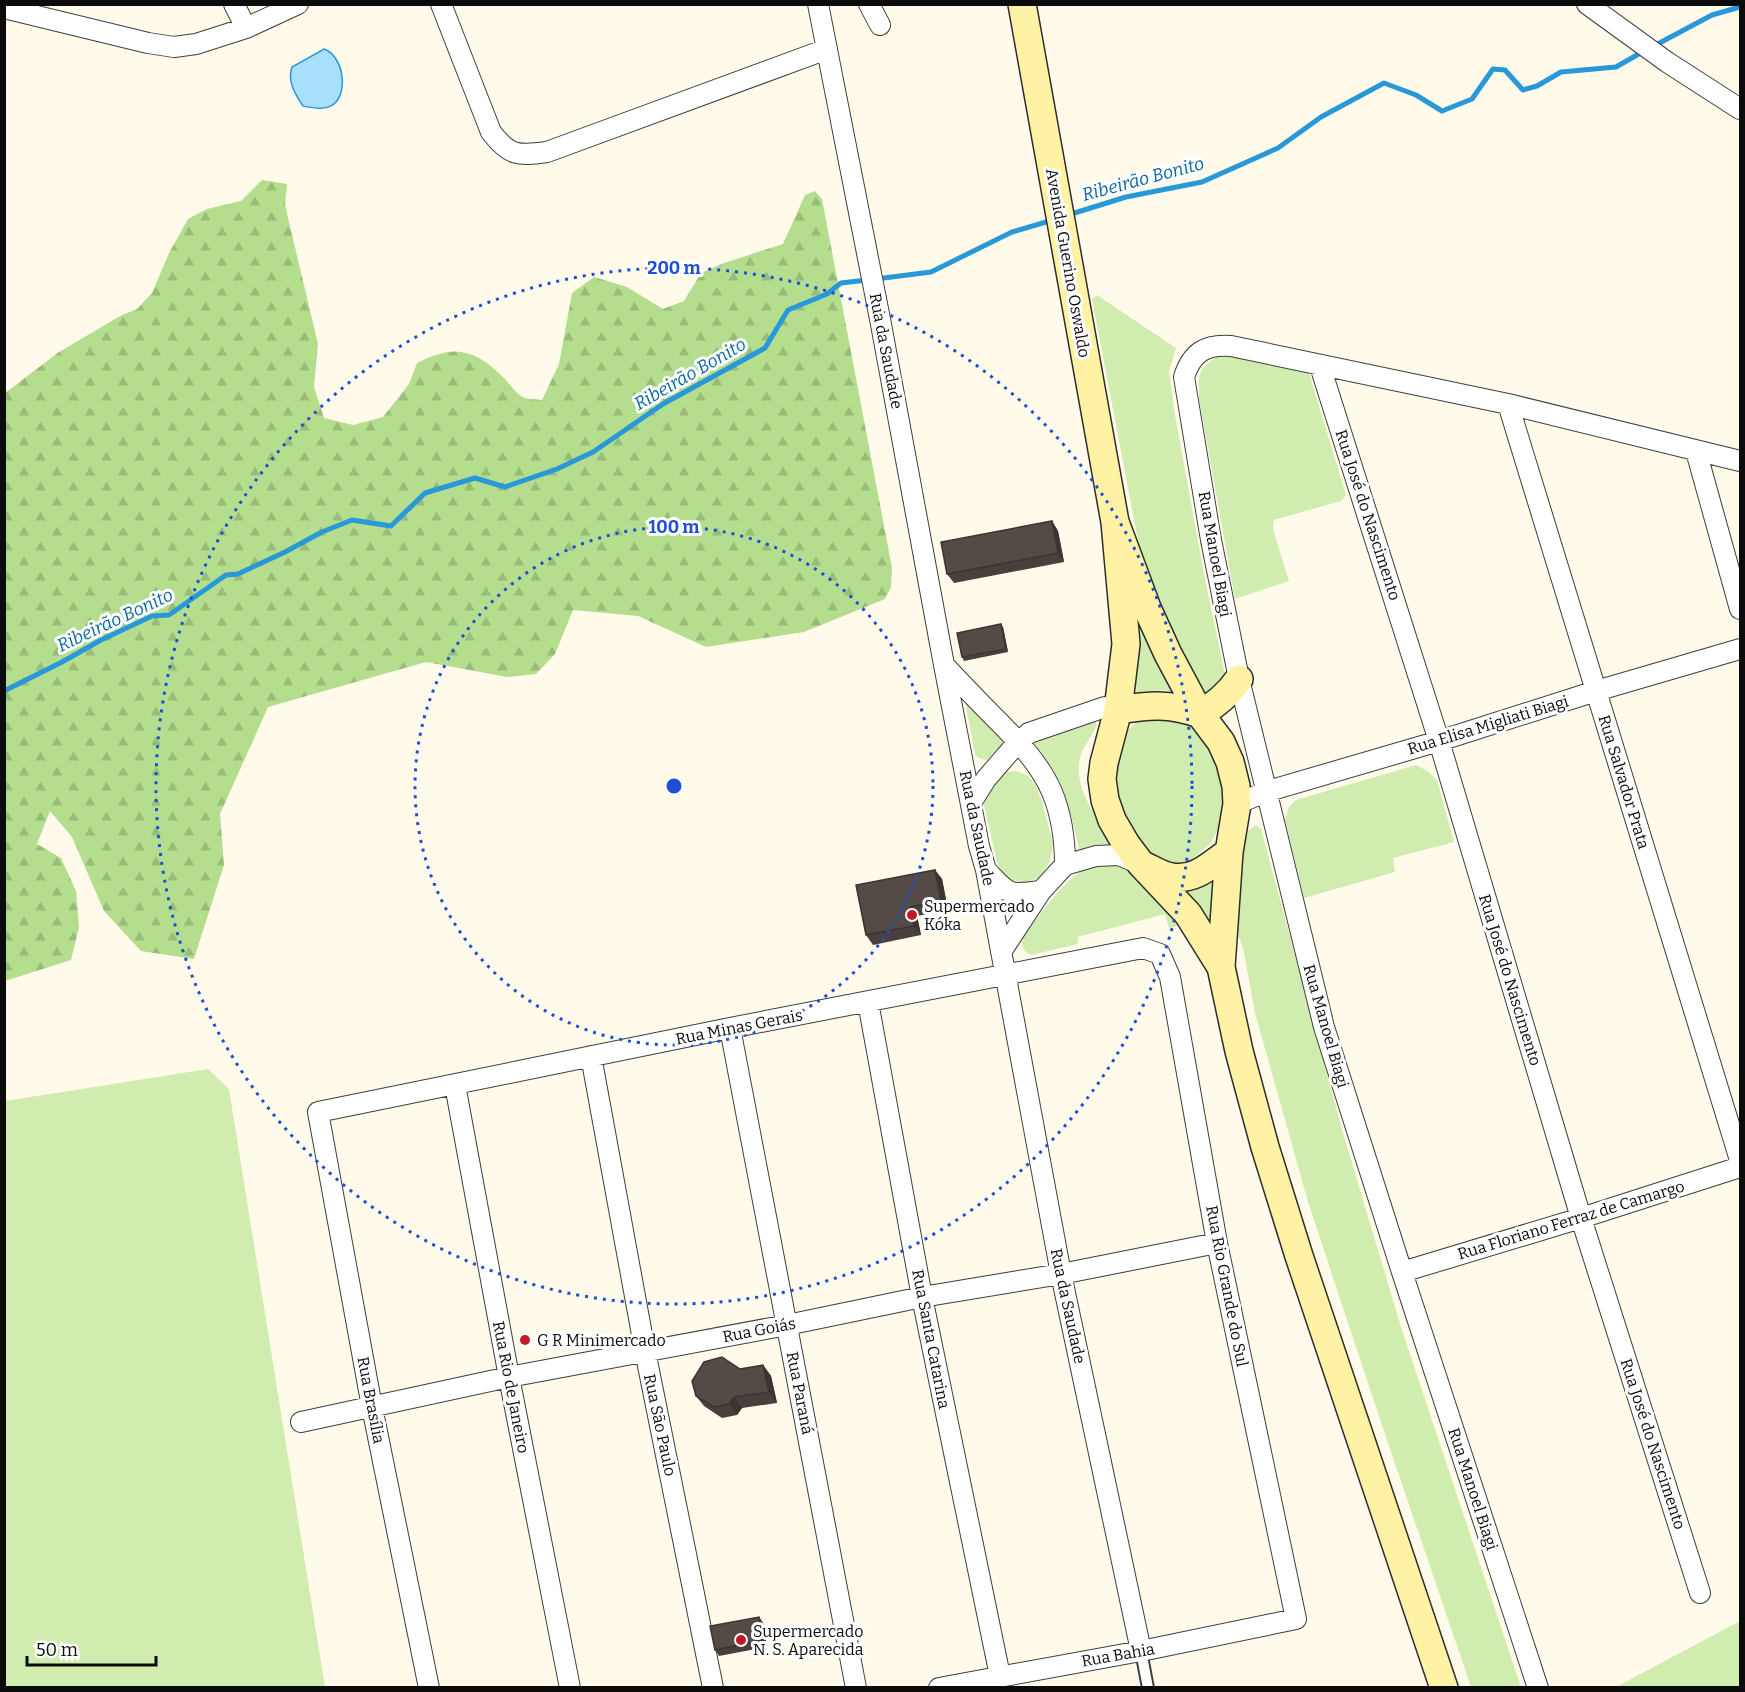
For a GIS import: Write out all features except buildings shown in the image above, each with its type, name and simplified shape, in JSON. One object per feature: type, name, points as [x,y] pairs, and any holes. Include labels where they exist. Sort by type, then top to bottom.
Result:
[{"type":"main road","name":"Avenida Guerino Oswaldo","points":[[1022,4],[1115,522],[1126,644],[1118,710],[1101,779],[1105,800],[1112,820],[1126,844],[1141,864],[1188,914],[1221,967]]},
{"type":"main road","name":"Avenida Guerino Oswaldo","points":[[1115,522],[1147,609],[1200,714],[1221,742],[1230,762],[1236,786],[1237,804],[1228,852],[1221,967]]},
{"type":"main road","points":[[1118,710],[1153,705],[1186,709],[1200,714],[1219,702],[1231,691],[1239,679]]},
{"type":"main road","points":[[1141,864],[1172,877],[1187,877],[1200,874],[1228,852]]},
{"type":"main road","points":[[1221,967],[1239,1051],[1265,1147],[1299,1256],[1444,1688]]},
{"type":"street","points":[[234,4],[246,28]]},
{"type":"street","points":[[4,8],[148,43],[174,47],[196,44],[246,28],[298,4]]},
{"type":"street","points":[[441,4],[491,132],[502,147],[513,153],[547,152],[827,49]]},
{"type":"street","name":"Rua da Saudade","points":[[818,4],[979,846],[986,870],[1061,1274],[1141,1651]]},
{"type":"street","points":[[869,4],[880,25]]},
{"type":"street","points":[[1587,4],[1667,62],[1740,109]]},
{"type":"street","name":"Rua Manoel Biagi","points":[[1320,366],[1231,346],[1209,346],[1199,352],[1188,366],[1184,377],[1211,540],[1239,679],[1324,1027],[1538,1688]]},
{"type":"street","points":[[1320,366],[1508,404],[1740,461]]},
{"type":"street","name":"Rua José do Nascimento","points":[[1320,366],[1439,741],[1581,1218],[1700,1593]]},
{"type":"street","name":"Rua Salvador Prata","points":[[1508,404],[1740,1160]]},
{"type":"street","points":[[1696,451],[1740,609]]},
{"type":"street","name":"Rua Elisa Migliati Biagi","points":[[1237,804],[1265,792],[1740,649]]},
{"type":"street","points":[[944,665],[1018,742],[1033,760],[1052,790],[1061,816],[1065,838],[1065,865]]},
{"type":"street","points":[[971,803],[986,779],[1018,742],[1029,733],[1105,706],[1118,710]]},
{"type":"street","points":[[1001,952],[1041,891],[1065,865],[1096,856],[1119,855],[1141,864]]},
{"type":"street","points":[[986,870],[1006,891],[1020,894],[1041,891]]},
{"type":"street","name":"Rua Minas Gerais","points":[[318,1113],[1005,974],[1143,948],[1160,954]]},
{"type":"street","name":"Rua Rio Grande do Sul","points":[[1160,954],[1170,977],[1217,1243],[1296,1619]]},
{"type":"street","name":"Rua Santa Catarina","points":[[867,1002],[922,1298],[1000,1676]]},
{"type":"street","name":"Rua Paraná","points":[[730,1028],[856,1688]]},
{"type":"street","name":"Rua São Paulo","points":[[591,1056],[645,1352],[713,1688]]},
{"type":"street","name":"Rua Rio de Janeiro","points":[[455,1086],[570,1688]]},
{"type":"street","name":"Rua Brasília","points":[[318,1113],[372,1407],[429,1688]]},
{"type":"street","name":"Rua Floriano Ferraz de Camargo","points":[[1402,1272],[1740,1167]]},
{"type":"street","name":"Rua Goiás","points":[[301,1422],[509,1377],[1217,1243]]},
{"type":"street","name":"Rua Bahia","points":[[939,1688],[1141,1651],[1296,1619]]},
{"type":"lane","points":[[1141,1651],[1148,1688]]},
{"type":"green space","points":[[262,180],[287,184],[285,205],[318,344],[314,387],[324,418],[353,425],[383,417],[409,384],[417,363],[453,351],[473,355],[483,360],[520,396],[542,400],[559,364],[572,293],[594,277],[627,287],[663,309],[684,301],[701,273],[783,244],[805,195],[815,191],[822,199],[892,568],[891,587],[885,599],[804,632],[706,647],[638,616],[573,610],[555,654],[536,674],[507,677],[426,662],[268,707],[220,814],[224,865],[194,959],[141,951],[104,911],[72,837],[50,811],[37,844],[61,858],[76,891],[79,927],[71,960],[5,981],[5,393],[59,352],[122,315],[137,309],[152,293],[169,253],[188,219],[207,209],[241,201]]},
{"type":"green space","points":[[1097,295],[1176,348],[1169,371],[1175,415],[1225,675],[1220,690],[1206,697],[1153,599],[1140,551],[1092,299]]},
{"type":"green space","points":[[1220,355],[1254,359],[1309,373],[1346,495],[1341,501],[1274,520],[1273,529],[1289,581],[1235,599],[1199,398],[1201,372],[1207,364]]},
{"type":"green space","points":[[1139,616],[1175,693],[1164,690],[1137,692],[1134,682],[1135,617]]},
{"type":"green space","points":[[967,704],[1003,738],[1004,742],[987,760],[978,758],[975,754]]},
{"type":"green space","points":[[1143,716],[1184,720],[1194,728],[1211,750],[1224,780],[1224,810],[1211,843],[1191,860],[1181,865],[1158,860],[1147,851],[1127,822],[1116,793],[1115,777],[1125,733]]},
{"type":"green space","points":[[1095,721],[1097,725],[1080,758],[1080,781],[1089,804],[1114,847],[1079,850],[1064,794],[1035,745],[1035,740]]},
{"type":"green space","points":[[1416,765],[1429,772],[1437,780],[1454,842],[1393,858],[1395,872],[1304,898],[1285,820],[1289,807],[1296,800]]},
{"type":"green space","points":[[1016,771],[1029,777],[1037,789],[1053,843],[1049,862],[1042,874],[1031,881],[1024,882],[1009,880],[1001,870],[997,862],[984,805],[991,787],[1003,773]]},
{"type":"green space","points":[[1256,825],[1261,829],[1343,1133],[1401,1327],[1521,1687],[1471,1687],[1308,1202],[1255,1013],[1243,948],[1233,922],[1234,868],[1249,830]]},
{"type":"green space","points":[[1120,865],[1137,874],[1187,924],[1169,928],[1165,914],[1078,937],[1078,944],[1031,955],[1026,952],[1022,946],[1022,937],[1062,888],[1090,866]]},
{"type":"green space","points":[[1215,877],[1214,926],[1208,928],[1180,892]]},
{"type":"green space","points":[[208,1069],[229,1089],[325,1687],[5,1687],[5,1101]]},
{"type":"green space","points":[[1740,1621],[1740,1687],[1616,1687]]},
{"type":"water","points":[[324,49],[330,52],[339,65],[342,73],[342,90],[332,106],[320,108],[303,106],[291,82],[292,67]]},
{"type":"waterway","name":"Ribeirão Bonito","points":[[1652,47],[1712,15],[1740,7]]},
{"type":"waterway","name":"Ribeirão Bonito","points":[[1068,215],[1126,197],[1202,182],[1278,148],[1321,117],[1384,83],[1416,95],[1442,111],[1472,99],[1493,69],[1505,70],[1523,90],[1537,86],[1561,72],[1616,67],[1644,51]]},
{"type":"waterway","name":"Ribeirão Bonito","points":[[876,279],[931,272],[1012,232],[1053,220]]},
{"type":"waterway","name":"Ribeirão Bonito","points":[[4,691],[152,616],[169,615],[226,575],[238,574],[322,532],[352,520],[391,526],[425,493],[475,478],[505,487],[557,469],[593,452],[663,404],[765,348],[788,310],[827,294],[841,283],[867,280]]},
{"type":"place","name":"Supermercado Kóka","points":[[912,915]]},
{"type":"place","name":"G R Minimercado","points":[[525,1340]]},
{"type":"place","name":"Supermercado N. S. Aparecida","points":[[741,1640]]}]
